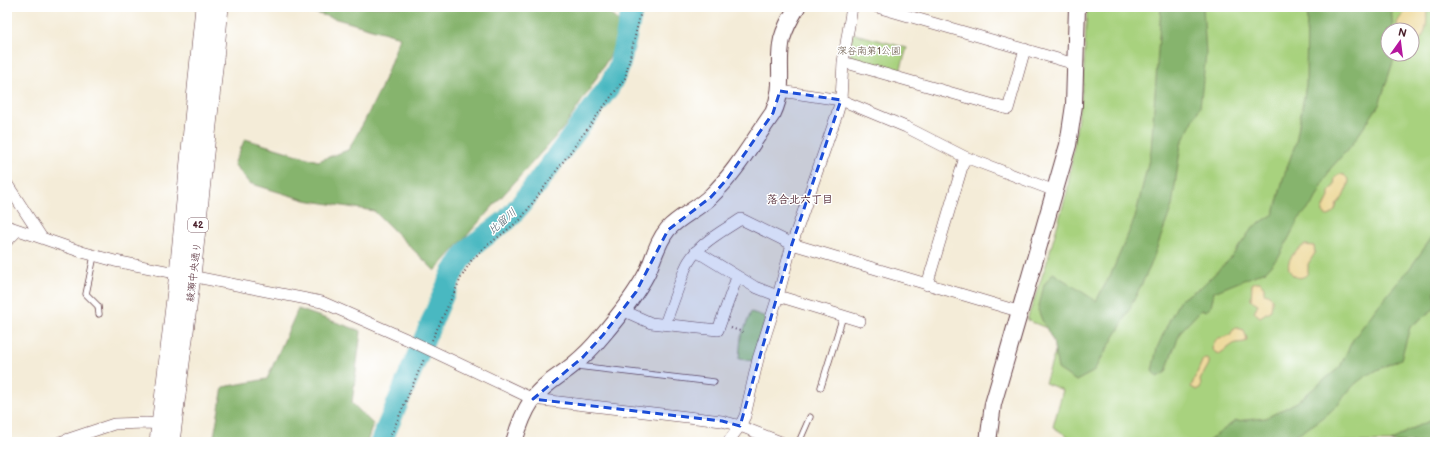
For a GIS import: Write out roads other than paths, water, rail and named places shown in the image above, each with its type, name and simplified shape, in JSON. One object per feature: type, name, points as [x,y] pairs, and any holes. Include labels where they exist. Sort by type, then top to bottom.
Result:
[{"type":"main road","name":"綾瀬中央通り","points":[[171,442],[185,275],[204,7]]},
{"type":"main road","name":"綾瀬中央通り","points":[[158,442],[185,275],[216,59],[220,7]]},
{"type":"street","points":[[514,442],[521,423],[533,399],[592,348],[636,292],[647,273],[661,240],[668,230],[676,222],[711,196],[727,179],[773,113],[780,91],[782,39],[796,7]]},
{"type":"street","points":[[728,442],[740,426],[745,416],[758,359],[778,296],[792,244],[841,100],[843,62],[852,7]]},
{"type":"street","points":[[877,7],[1075,64]]},
{"type":"street","points":[[988,442],[993,404],[1021,312],[1068,145],[1073,118],[1078,7]]},
{"type":"street","points":[[843,62],[1008,109],[1025,50]]},
{"type":"street","points":[[780,91],[841,100],[906,127],[965,156],[1055,191]]},
{"type":"street","points":[[927,285],[965,156]]},
{"type":"street","points":[[7,184],[42,238]]},
{"type":"street","points":[[665,324],[688,261],[696,251],[741,219],[792,244],[1021,312]]},
{"type":"street","points":[[7,226],[94,256],[322,302],[427,348],[533,399],[722,421],[740,426],[781,442]]},
{"type":"street","points":[[7,240],[18,230]]},
{"type":"street","points":[[696,251],[755,287],[778,296],[860,321]]},
{"type":"street","points":[[622,310],[652,323],[718,330],[738,276]]},
{"type":"street","points":[[60,442],[114,424],[160,424]]},
{"type":"lane","points":[[94,256],[86,294],[98,306],[99,314]]},
{"type":"lane","points":[[822,387],[843,316]]},
{"type":"lane","points":[[572,366],[714,382]]},
{"type":"lane","points":[[799,442],[810,417]]},
{"type":"waterway","name":"比留川","points":[[381,442],[452,274],[472,246],[507,220],[522,203],[609,87],[619,67],[633,7]]},
{"type":"district","name":"落合北六丁目","points":[[800,199]]},
{"type":"park label","name":"深谷南第1公園","points":[[869,50]]}]
